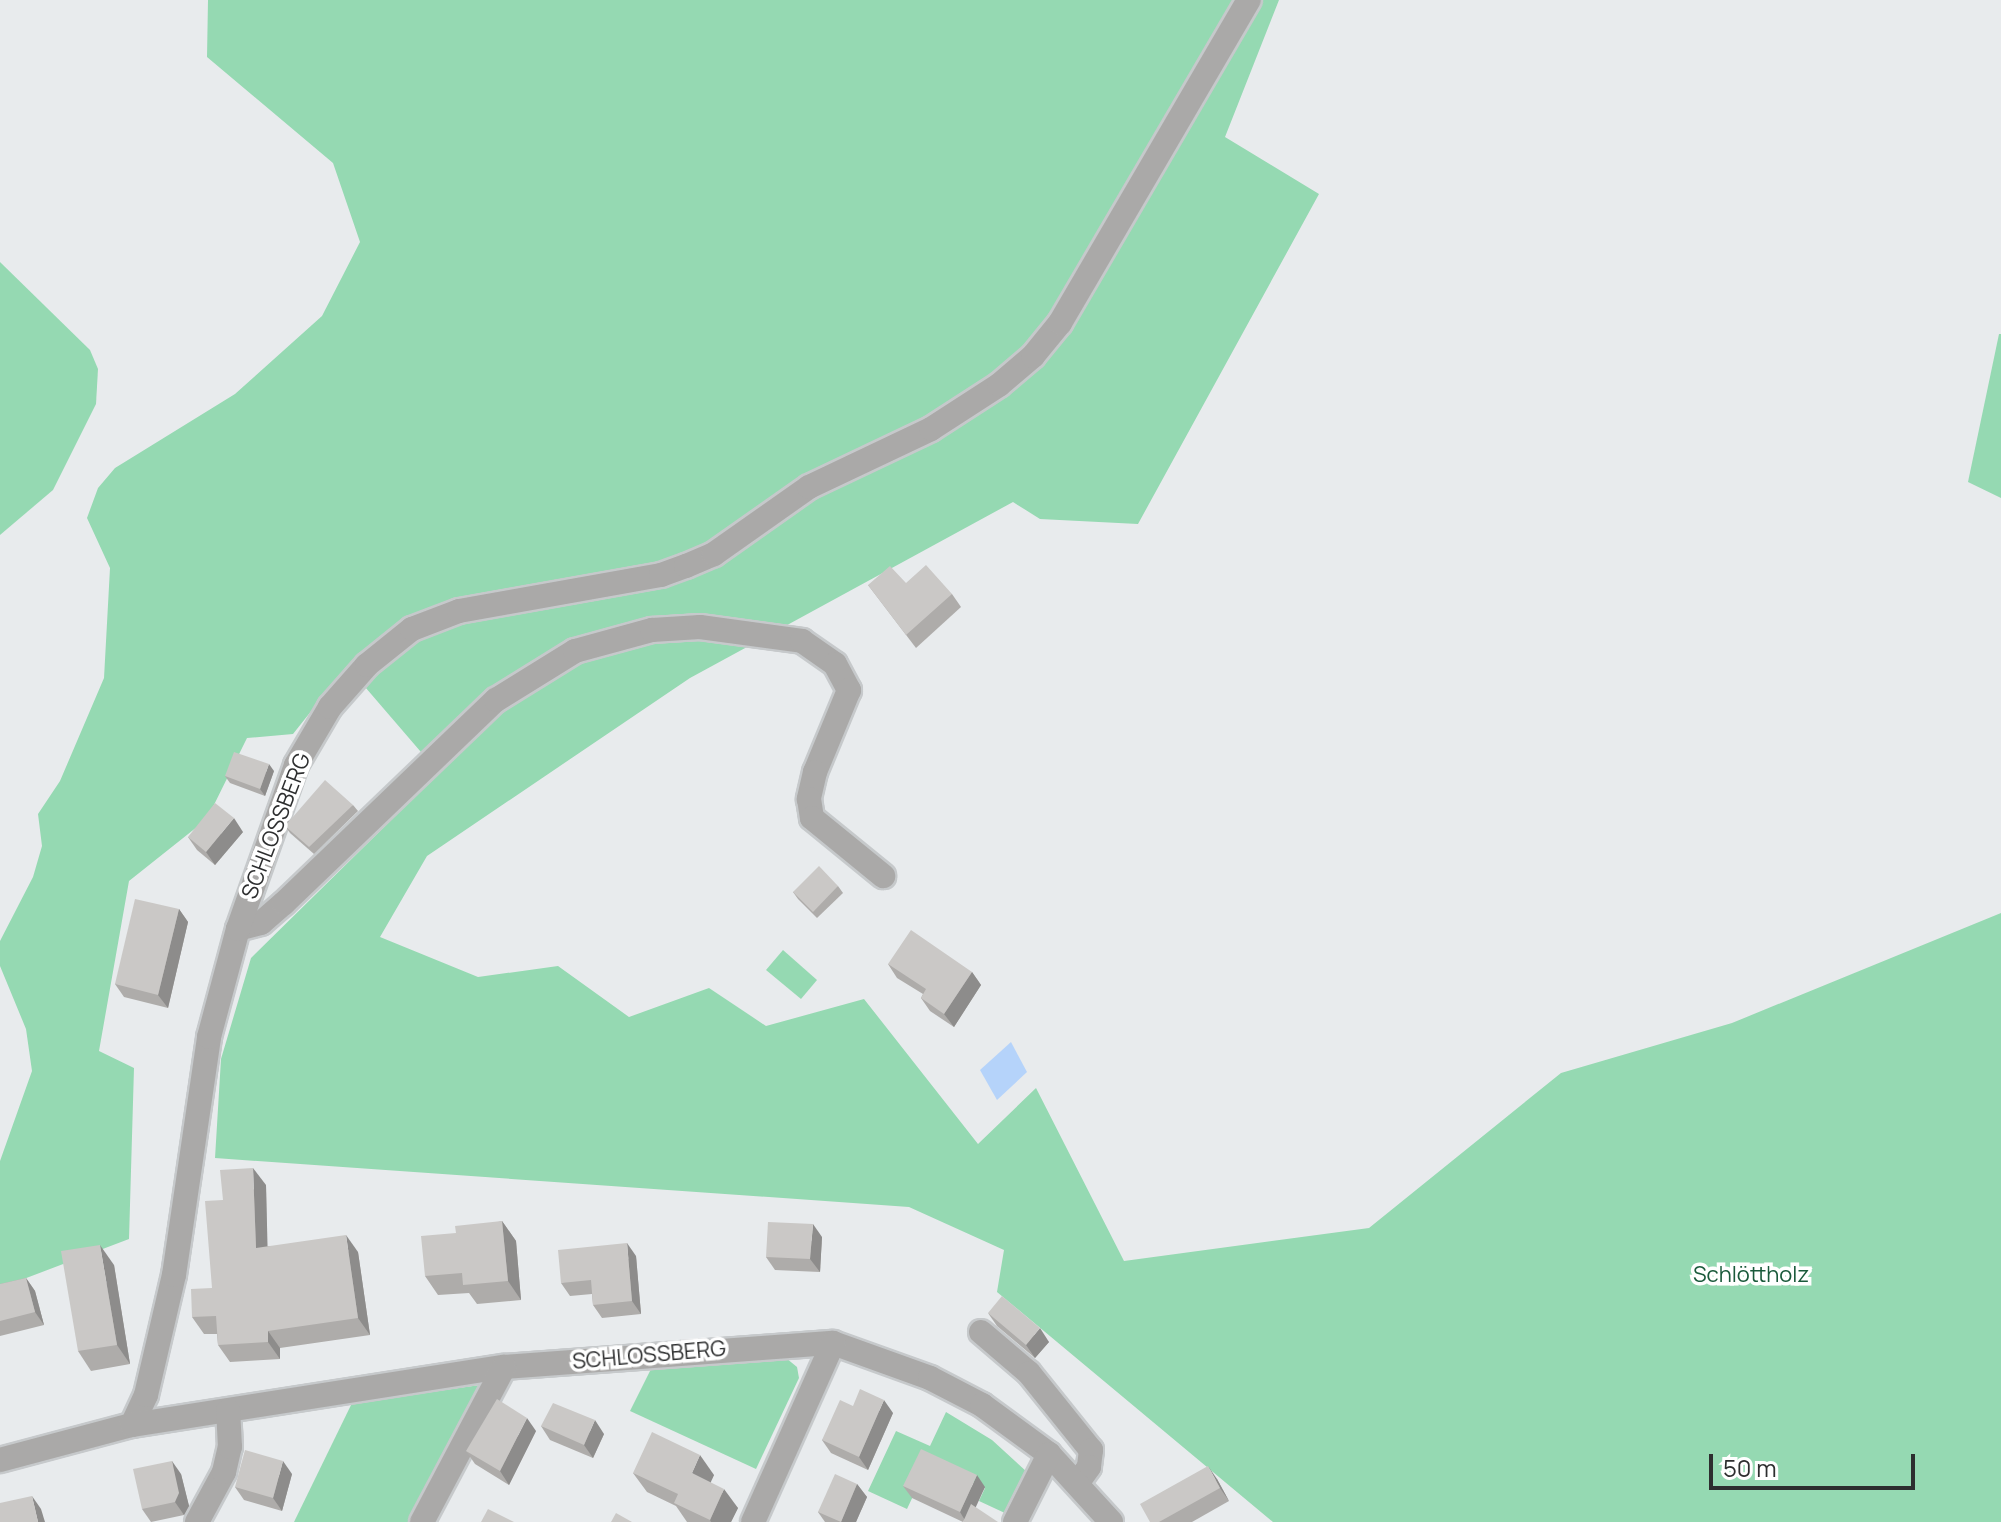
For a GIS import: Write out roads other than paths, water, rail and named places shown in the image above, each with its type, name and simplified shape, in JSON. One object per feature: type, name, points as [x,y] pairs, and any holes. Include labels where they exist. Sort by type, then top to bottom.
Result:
[{"type":"street","name":"SCHLOSSBERG","points":[[132,1425],[146,1395],[168,1302],[209,1037],[238,929],[296,765],[330,707],[367,665],[412,629],[459,611],[646,578],[686,566],[714,554],[809,487],[931,429],[999,385],[1033,356],[1060,323],[1249,0]]},
{"type":"street","points":[[238,929],[261,923],[284,903],[496,700],[575,651],[652,630],[700,627],[802,641],[835,664],[849,690],[815,772],[809,799],[812,818],[883,876]]},
{"type":"street","points":[[981,1332],[1029,1373],[1091,1450],[1089,1467],[1078,1482]]},
{"type":"street","name":"SCHLOSSBERG","points":[[0,1460],[49,1443],[132,1425],[504,1367],[833,1343],[930,1378],[969,1398],[1049,1454],[1078,1482],[1111,1522]]},
{"type":"street","points":[[753,1522],[833,1343]]},
{"type":"street","points":[[422,1522],[504,1367]]},
{"type":"street","points":[[197,1522],[224,1472],[230,1447],[228,1411]]},
{"type":"street","points":[[1015,1522],[1049,1454]]},
{"type":"water","points":[[1011,1042],[1027,1072],[997,1100],[980,1070]]},
{"type":"park label","name":"Schlöttholz","points":[[1751,1275]]}]
